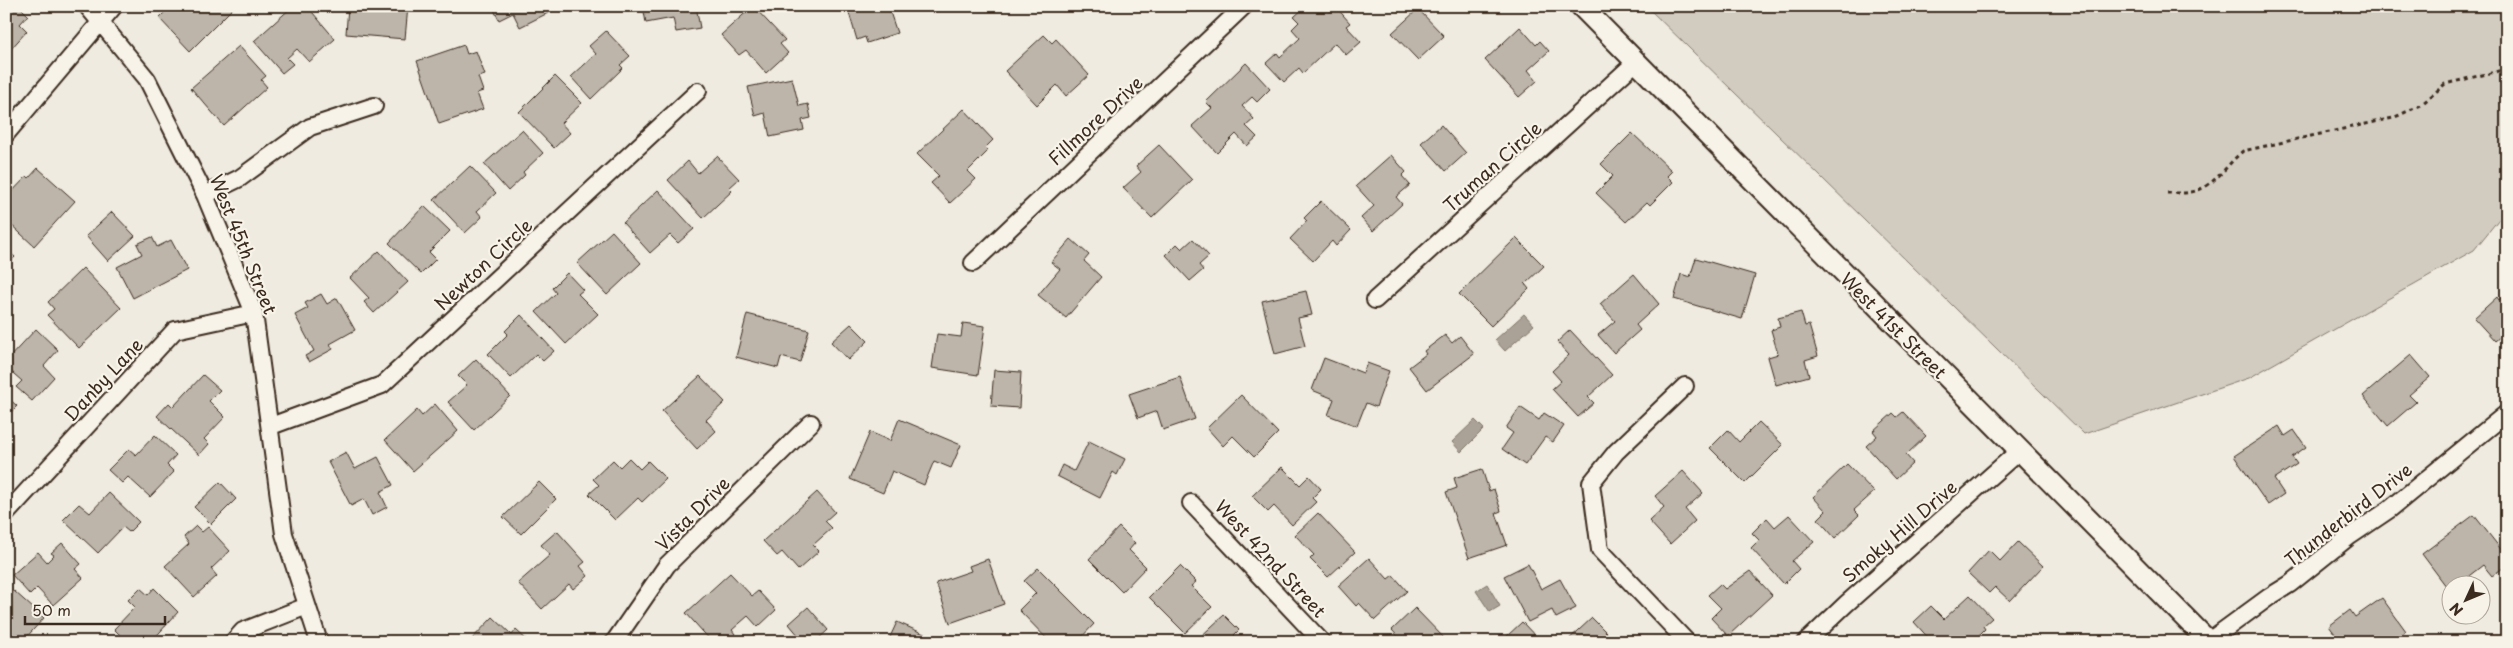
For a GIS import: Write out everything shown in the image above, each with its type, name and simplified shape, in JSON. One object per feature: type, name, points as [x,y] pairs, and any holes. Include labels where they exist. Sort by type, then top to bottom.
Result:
[{"type":"street","name":"West 45th Street","points":[[87,6],[147,78],[205,195],[254,312],[271,426],[284,534],[318,642]]},
{"type":"street","points":[[6,134],[114,6]]},
{"type":"street","name":"Fillmore Drive","points":[[973,263],[1244,6]]},
{"type":"street","name":"West 41st Street","points":[[1581,6],[2209,642]]},
{"type":"street","name":"Truman Circle","points":[[1375,300],[1636,62]]},
{"type":"street","name":"Newton Circle","points":[[271,426],[382,385],[698,91]]},
{"type":"street","points":[[205,195],[240,178],[310,127],[374,106]]},
{"type":"street","name":"Danby Lane","points":[[6,514],[175,330],[254,312]]},
{"type":"street","points":[[1685,386],[1616,452],[1591,483],[1600,550],[1687,642]]},
{"type":"street","name":"Thunderbird Drive","points":[[2209,642],[2269,597],[2290,584],[2350,536],[2390,509],[2507,413]]},
{"type":"street","name":"Vista Drive","points":[[614,642],[667,565],[810,423]]},
{"type":"street","name":"Smoky Hill Drive","points":[[1806,642],[1846,604],[2019,451]]},
{"type":"street","name":"West 42nd Street","points":[[1191,503],[1322,642]]},
{"type":"street","points":[[233,642],[243,631],[307,606]]},
{"type":"path","points":[[2167,193],[2197,191],[2211,184],[2232,160],[2243,152],[2393,118],[2421,105],[2446,84],[2507,69]]},
{"type":"shaded area","points":[[1646,6],[2507,6],[2507,209],[2474,250],[2249,378],[2084,434]]},
{"type":"shaded area","points":[[1524,314],[1534,325],[1505,351],[1495,340]]},
{"type":"shaded area","points":[[1475,420],[1484,429],[1461,452],[1452,442]]},
{"type":"shaded area","points":[[1487,584],[1500,606],[1490,612],[1476,591]]},
{"type":"building","points":[[6,6],[19,6],[28,15],[20,24],[27,31],[9,51],[6,48]]},
{"type":"building","points":[[171,6],[184,6],[187,10],[191,6],[235,6],[190,51],[159,18]]},
{"type":"building","points":[[293,6],[307,6],[335,39],[309,62],[297,49],[287,58],[293,64],[282,73],[254,41]]},
{"type":"building","points":[[348,6],[408,6],[405,39],[346,34]]},
{"type":"building","points":[[492,6],[562,6],[520,27],[513,13],[499,20]]},
{"type":"building","points":[[643,6],[696,6],[700,28],[676,32],[673,18],[646,23]]},
{"type":"building","points":[[753,6],[785,40],[780,44],[788,53],[766,73],[746,50],[739,55],[721,35]]},
{"type":"building","points":[[847,6],[888,6],[897,33],[867,43],[865,37],[857,40]]},
{"type":"building","points":[[1306,6],[1312,6],[1315,9],[1317,6],[1325,6],[1330,12],[1336,7],[1350,23],[1346,26],[1361,42],[1346,55],[1335,43],[1303,73],[1299,68],[1284,82],[1266,63],[1277,53],[1280,57],[1300,38],[1292,29],[1299,22],[1294,17]]},
{"type":"building","points":[[1418,9],[1444,36],[1418,60],[1392,33]]},
{"type":"building","points":[[1520,27],[1536,45],[1540,41],[1549,51],[1528,70],[1537,81],[1519,97],[1485,60]]},
{"type":"building","points":[[606,31],[630,56],[620,65],[623,68],[591,99],[571,77],[596,54],[589,46]]},
{"type":"building","points":[[1044,35],[1052,43],[1056,39],[1089,75],[1066,96],[1057,85],[1037,105],[1005,71]]},
{"type":"building","points":[[464,45],[467,54],[476,51],[485,75],[478,77],[483,91],[477,93],[483,109],[439,124],[417,61]]},
{"type":"building","points":[[239,46],[266,76],[261,80],[267,87],[224,126],[191,88]]},
{"type":"building","points":[[1246,63],[1270,89],[1257,102],[1252,97],[1242,106],[1254,119],[1246,126],[1257,137],[1247,146],[1236,134],[1217,153],[1192,126],[1212,108],[1206,102]]},
{"type":"building","points":[[555,76],[582,103],[561,123],[570,133],[554,148],[519,112]]},
{"type":"building","points":[[792,78],[799,106],[808,104],[811,118],[802,120],[804,130],[770,137],[765,113],[755,116],[748,87]]},
{"type":"building","points":[[964,109],[993,140],[985,148],[988,151],[968,171],[976,179],[950,203],[931,183],[939,176],[917,154]]},
{"type":"building","points":[[1441,125],[1466,153],[1446,171],[1421,143]]},
{"type":"building","points":[[522,130],[543,153],[523,172],[525,175],[508,191],[484,164]]},
{"type":"building","points":[[1632,133],[1672,171],[1667,176],[1673,182],[1650,205],[1647,202],[1626,222],[1596,193],[1613,176],[1601,164]]},
{"type":"building","points":[[1159,145],[1192,180],[1152,218],[1123,188],[1141,172],[1136,166]]},
{"type":"building","points":[[1391,155],[1406,172],[1402,176],[1410,185],[1396,197],[1402,204],[1373,231],[1361,218],[1374,206],[1356,186]]},
{"type":"building","points":[[717,156],[739,179],[729,188],[732,191],[703,218],[668,180],[688,161],[698,173]]},
{"type":"building","points":[[470,166],[496,193],[477,211],[482,217],[465,233],[434,200]]},
{"type":"building","points":[[38,168],[75,201],[34,246],[6,220],[6,198],[27,176],[29,178]]},
{"type":"building","points":[[658,190],[694,229],[678,243],[670,235],[650,253],[623,223]]},
{"type":"building","points":[[1321,201],[1351,230],[1336,246],[1332,241],[1313,261],[1290,239],[1307,221],[1304,218]]},
{"type":"building","points":[[424,206],[450,231],[429,252],[436,259],[421,274],[389,243]]},
{"type":"building","points":[[112,212],[135,236],[108,261],[86,236]]},
{"type":"building","points":[[612,231],[641,263],[607,295],[577,263]]},
{"type":"building","points":[[152,237],[157,247],[171,240],[187,270],[133,298],[117,267],[142,254],[137,244]]},
{"type":"building","points":[[1516,238],[1544,266],[1525,284],[1529,289],[1491,326],[1459,294]]},
{"type":"building","points":[[1071,239],[1089,255],[1084,261],[1101,277],[1066,318],[1038,295],[1060,269],[1051,262]]},
{"type":"building","points":[[1193,239],[1209,256],[1199,265],[1203,270],[1190,281],[1166,255],[1177,244],[1182,249]]},
{"type":"building","points":[[6,249],[15,257],[6,266]]},
{"type":"building","points":[[379,251],[408,282],[374,313],[364,302],[369,298],[350,278]]},
{"type":"building","points":[[1696,258],[1755,275],[1742,319],[1674,299],[1681,274],[1690,277]]},
{"type":"building","points":[[83,268],[121,308],[79,348],[47,315],[54,309],[48,302]]},
{"type":"building","points":[[567,273],[583,290],[578,294],[598,314],[566,344],[536,312],[556,293],[552,288]]},
{"type":"building","points":[[1634,274],[1659,304],[1636,325],[1640,330],[1614,353],[1598,335],[1615,321],[1600,304]]},
{"type":"building","points":[[1306,291],[1312,315],[1298,318],[1305,346],[1275,354],[1262,301]]},
{"type":"building","points":[[2507,293],[2507,331],[2495,341],[2474,318],[2497,297],[2499,300]]},
{"type":"building","points":[[321,294],[327,304],[337,298],[355,330],[330,344],[333,349],[309,362],[305,356],[314,351],[295,315],[308,308],[305,303]]},
{"type":"building","points":[[1801,312],[1805,326],[1809,325],[1818,356],[1805,360],[1809,376],[1776,385],[1768,357],[1778,354],[1771,330],[1780,327],[1778,318]]},
{"type":"building","points":[[747,314],[809,330],[800,362],[781,357],[778,368],[736,357]]},
{"type":"building","points":[[521,315],[554,351],[543,361],[536,354],[511,378],[488,354],[508,334],[505,331]]},
{"type":"building","points":[[963,323],[985,326],[978,375],[932,368],[937,334],[961,337]]},
{"type":"building","points":[[851,324],[868,341],[848,360],[831,342]]},
{"type":"building","points":[[36,329],[58,350],[44,366],[54,377],[32,401],[16,387],[22,381],[6,367],[6,361]]},
{"type":"building","points":[[1570,330],[1612,375],[1588,397],[1594,403],[1578,417],[1552,389],[1561,381],[1552,371],[1569,355],[1557,342]]},
{"type":"building","points":[[1445,335],[1452,343],[1460,336],[1474,354],[1427,390],[1409,367],[1426,354],[1424,351]]},
{"type":"building","points":[[2411,355],[2430,377],[2409,395],[2416,402],[2388,426],[2363,396]]},
{"type":"building","points":[[1324,358],[1363,373],[1367,363],[1389,371],[1376,407],[1366,403],[1357,426],[1328,415],[1334,399],[1312,390]]},
{"type":"building","points":[[476,359],[510,396],[474,430],[448,402],[467,385],[458,376]]},
{"type":"building","points":[[994,370],[1021,372],[1019,408],[991,406]]},
{"type":"building","points":[[203,375],[220,390],[209,401],[225,417],[204,439],[209,444],[199,455],[157,416],[169,403],[173,407]]},
{"type":"building","points":[[700,376],[725,402],[706,420],[716,431],[697,449],[662,411]]},
{"type":"building","points":[[1180,377],[1195,419],[1163,430],[1157,411],[1138,418],[1129,394]]},
{"type":"building","points":[[1241,395],[1278,433],[1254,457],[1233,436],[1223,446],[1207,428]]},
{"type":"building","points":[[6,396],[17,406],[6,417]]},
{"type":"building","points":[[435,404],[458,431],[413,471],[385,440],[417,410],[422,416]]},
{"type":"building","points":[[1520,407],[1539,420],[1544,413],[1564,426],[1553,442],[1545,437],[1525,465],[1502,449],[1513,433],[1506,428]]},
{"type":"building","points":[[1903,412],[1926,436],[1906,455],[1913,463],[1896,479],[1866,446],[1877,436],[1873,431],[1893,413],[1897,417]]},
{"type":"building","points":[[899,419],[961,445],[951,468],[934,461],[924,485],[892,471],[883,493],[850,479],[870,432],[890,441]]},
{"type":"building","points":[[1759,422],[1783,445],[1745,483],[1710,448],[1728,430],[1739,442]]},
{"type":"building","points":[[2279,426],[2285,436],[2294,430],[2306,447],[2292,457],[2297,464],[2274,479],[2284,494],[2268,505],[2234,456]]},
{"type":"building","points":[[155,435],[176,455],[167,465],[174,472],[150,497],[128,477],[122,483],[108,470],[129,449],[136,455]]},
{"type":"building","points":[[1089,441],[1125,459],[1117,475],[1113,472],[1100,498],[1057,476],[1062,465],[1074,471]]},
{"type":"building","points":[[346,452],[355,469],[378,457],[393,485],[380,492],[387,507],[372,515],[364,499],[351,506],[328,462]]},
{"type":"building","points":[[629,458],[640,469],[648,461],[666,479],[642,502],[638,498],[615,520],[589,494],[599,485],[593,479],[613,460],[620,467]]},
{"type":"building","points":[[1847,464],[1874,492],[1854,510],[1859,515],[1835,538],[1818,519],[1826,511],[1813,497]]},
{"type":"building","points":[[1282,467],[1300,485],[1309,476],[1321,489],[1312,498],[1316,502],[1292,525],[1274,506],[1268,512],[1252,496]]},
{"type":"building","points":[[1482,469],[1489,491],[1494,489],[1501,511],[1496,513],[1507,545],[1469,558],[1446,492],[1457,488],[1454,478]]},
{"type":"building","points":[[1683,471],[1703,493],[1685,509],[1695,521],[1670,544],[1649,521],[1664,507],[1655,496]]},
{"type":"building","points":[[220,482],[236,499],[211,524],[194,507]]},
{"type":"building","points":[[539,482],[556,499],[521,534],[503,517]]},
{"type":"building","points":[[817,492],[835,512],[825,521],[832,528],[813,545],[819,551],[798,570],[782,552],[777,556],[763,541]]},
{"type":"building","points":[[109,493],[139,522],[129,532],[123,527],[98,553],[63,520],[79,504],[90,513]]},
{"type":"building","points":[[1318,513],[1355,552],[1328,577],[1310,559],[1314,555],[1295,535]]},
{"type":"building","points":[[1789,515],[1814,542],[1792,561],[1799,569],[1784,584],[1751,548],[1759,540],[1752,533],[1767,518],[1775,527]]},
{"type":"building","points":[[2474,515],[2507,557],[2507,565],[2492,576],[2483,565],[2469,576],[2440,576],[2440,578],[2422,554]]},
{"type":"building","points":[[196,526],[202,532],[208,527],[230,551],[211,569],[217,576],[194,597],[165,566],[189,544],[184,537]]},
{"type":"building","points":[[1119,527],[1135,543],[1129,550],[1146,567],[1122,592],[1089,559]]},
{"type":"building","points":[[557,531],[585,562],[580,566],[588,576],[573,589],[569,584],[542,609],[518,583],[550,555],[541,545]]},
{"type":"building","points":[[2018,542],[2043,566],[2010,601],[1995,587],[1989,593],[1968,573],[1989,550],[2000,561]]},
{"type":"building","points":[[62,543],[81,564],[75,569],[83,578],[53,605],[37,588],[30,595],[12,575],[38,552],[47,562],[54,555],[51,553]]},
{"type":"building","points":[[1369,558],[1388,579],[1393,575],[1407,591],[1375,620],[1359,603],[1356,606],[1338,586]]},
{"type":"building","points":[[988,559],[1004,604],[950,623],[936,583],[971,571],[969,566]]},
{"type":"building","points":[[1528,564],[1541,589],[1560,579],[1576,608],[1556,618],[1552,610],[1528,622],[1504,576]]},
{"type":"building","points":[[1180,566],[1196,582],[1191,586],[1212,607],[1185,633],[1149,597]]},
{"type":"building","points":[[1038,568],[1094,624],[1077,642],[1050,642],[1019,610],[1036,593],[1024,581]]},
{"type":"building","points":[[1750,571],[1772,595],[1728,636],[1711,618],[1721,608],[1708,595],[1720,584],[1725,589]]},
{"type":"building","points":[[730,573],[752,596],[758,591],[776,610],[758,627],[748,616],[732,630],[735,634],[727,642],[712,642],[686,613]]},
{"type":"building","points":[[140,588],[148,595],[154,588],[178,612],[151,642],[127,642],[114,629],[135,607],[128,600]]},
{"type":"building","points":[[14,591],[44,618],[22,642],[6,642],[6,599]]},
{"type":"building","points":[[1970,595],[1992,618],[1983,626],[1985,629],[1972,642],[1947,642],[1943,638],[1939,642],[1932,642],[1914,622],[1931,606],[1944,619]]},
{"type":"building","points":[[2382,598],[2406,631],[2389,642],[2324,642],[2335,634],[2329,626],[2350,610],[2355,617]]},
{"type":"building","points":[[808,607],[828,630],[815,642],[804,642],[789,624]]},
{"type":"building","points":[[1415,608],[1445,639],[1442,642],[1403,642],[1392,630]]},
{"type":"building","points":[[1224,615],[1239,630],[1234,635],[1241,642],[1199,642],[1197,640]]},
{"type":"building","points":[[493,617],[512,635],[516,630],[529,642],[469,642]]},
{"type":"building","points":[[1592,618],[1609,635],[1605,638],[1608,642],[1566,642]]},
{"type":"building","points":[[897,622],[931,637],[929,642],[896,642],[890,637]]},
{"type":"building","points":[[1522,622],[1539,640],[1536,642],[1510,642],[1506,637]]}]
